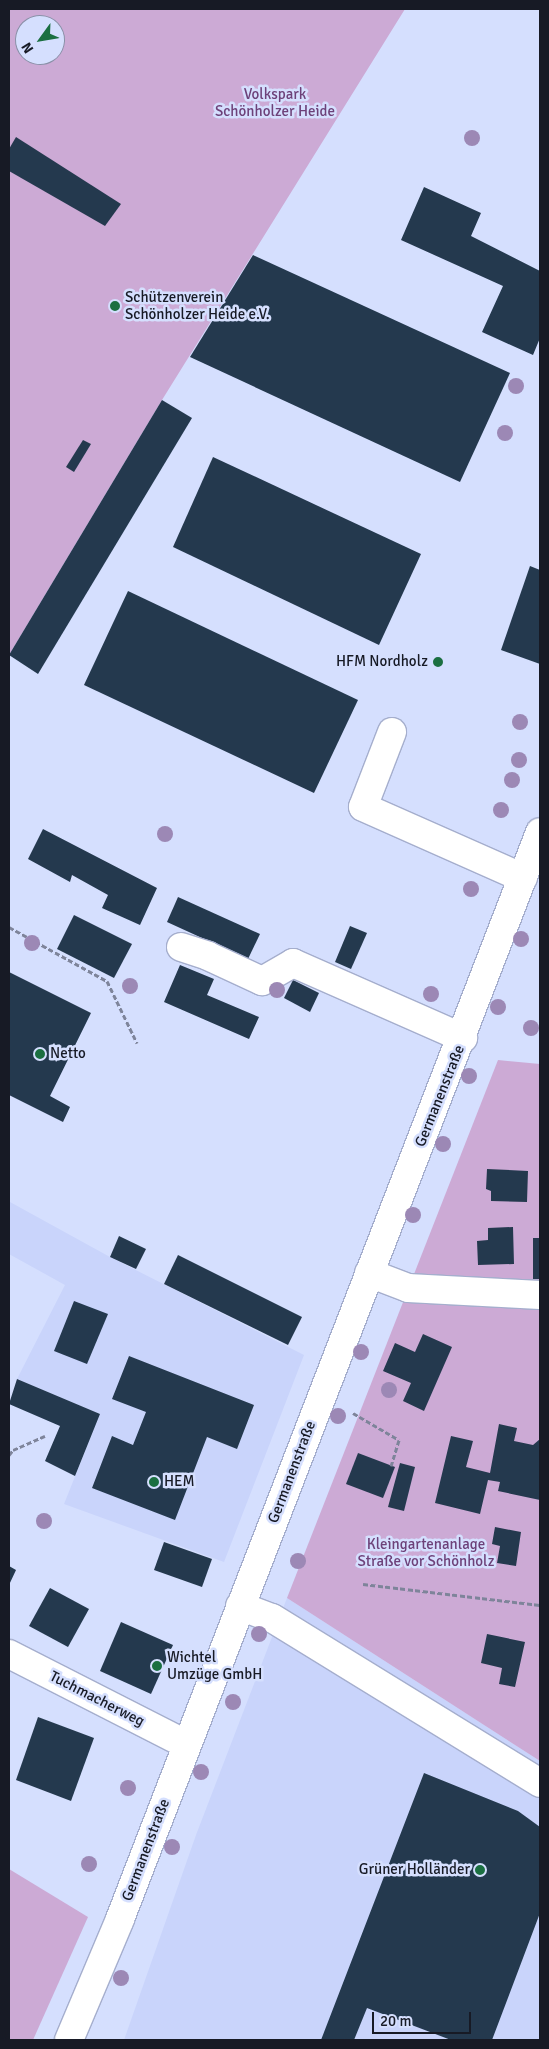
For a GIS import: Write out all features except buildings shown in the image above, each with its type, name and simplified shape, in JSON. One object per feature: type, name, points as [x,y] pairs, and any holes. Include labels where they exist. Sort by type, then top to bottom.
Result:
[{"type":"main road","points":[[392,732],[363,807],[523,878]]},
{"type":"main road","name":"Germanenstraße","points":[[69,2040],[120,1919],[369,1273],[463,1038],[540,832]]},
{"type":"main road","points":[[181,947],[208,956],[262,982],[293,963],[463,1038]]},
{"type":"main road","points":[[369,1273],[408,1288],[540,1295]]},
{"type":"main road","points":[[240,1606],[272,1618],[540,1783]]},
{"type":"main road","name":"Tuchmacherweg","points":[[9,1654],[186,1744]]},
{"type":"path","points":[[9,928],[107,981],[137,1043]]},
{"type":"path","points":[[353,1413],[399,1440],[391,1466]]},
{"type":"path","points":[[9,1455],[13,1450],[45,1436]]},
{"type":"path","points":[[363,1584],[540,1605]]},
{"type":"shaded area","points":[[10,1202],[110,1257],[304,1355],[224,1562],[64,1504],[100,1414],[17,1379],[65,1285],[9,1254]]},
{"type":"shaded area","points":[[287,1598],[540,1761],[540,2040],[124,2040],[196,1835]]},
{"type":"green space","name":"Schützenverein Schönholzer Heide e.V.","points":[[9,9],[405,9],[162,400],[9,655]]},
{"type":"green space","name":"Kleingartenanlage Straße vor Schönholz","points":[[498,1060],[540,1064],[540,1761],[287,1598]]},
{"type":"green space","points":[[9,1869],[88,1917],[33,2040],[9,2040]]},
{"type":"place","name":"Schützenverein Schönholzer Heide e.V.","points":[[115,306]]},
{"type":"place","name":"HFM Nordholz","points":[[438,662]]},
{"type":"place","name":"Netto","points":[[40,1054]]},
{"type":"place","name":"HEM","points":[[154,1482]]},
{"type":"place","name":"Wichtel Umzüge GmbH","points":[[157,1666]]},
{"type":"place","name":"Grüner Holländer","points":[[480,1870]]},
{"type":"park label","name":"Volkspark Schönholzer Heide","points":[[275,102]]}]
